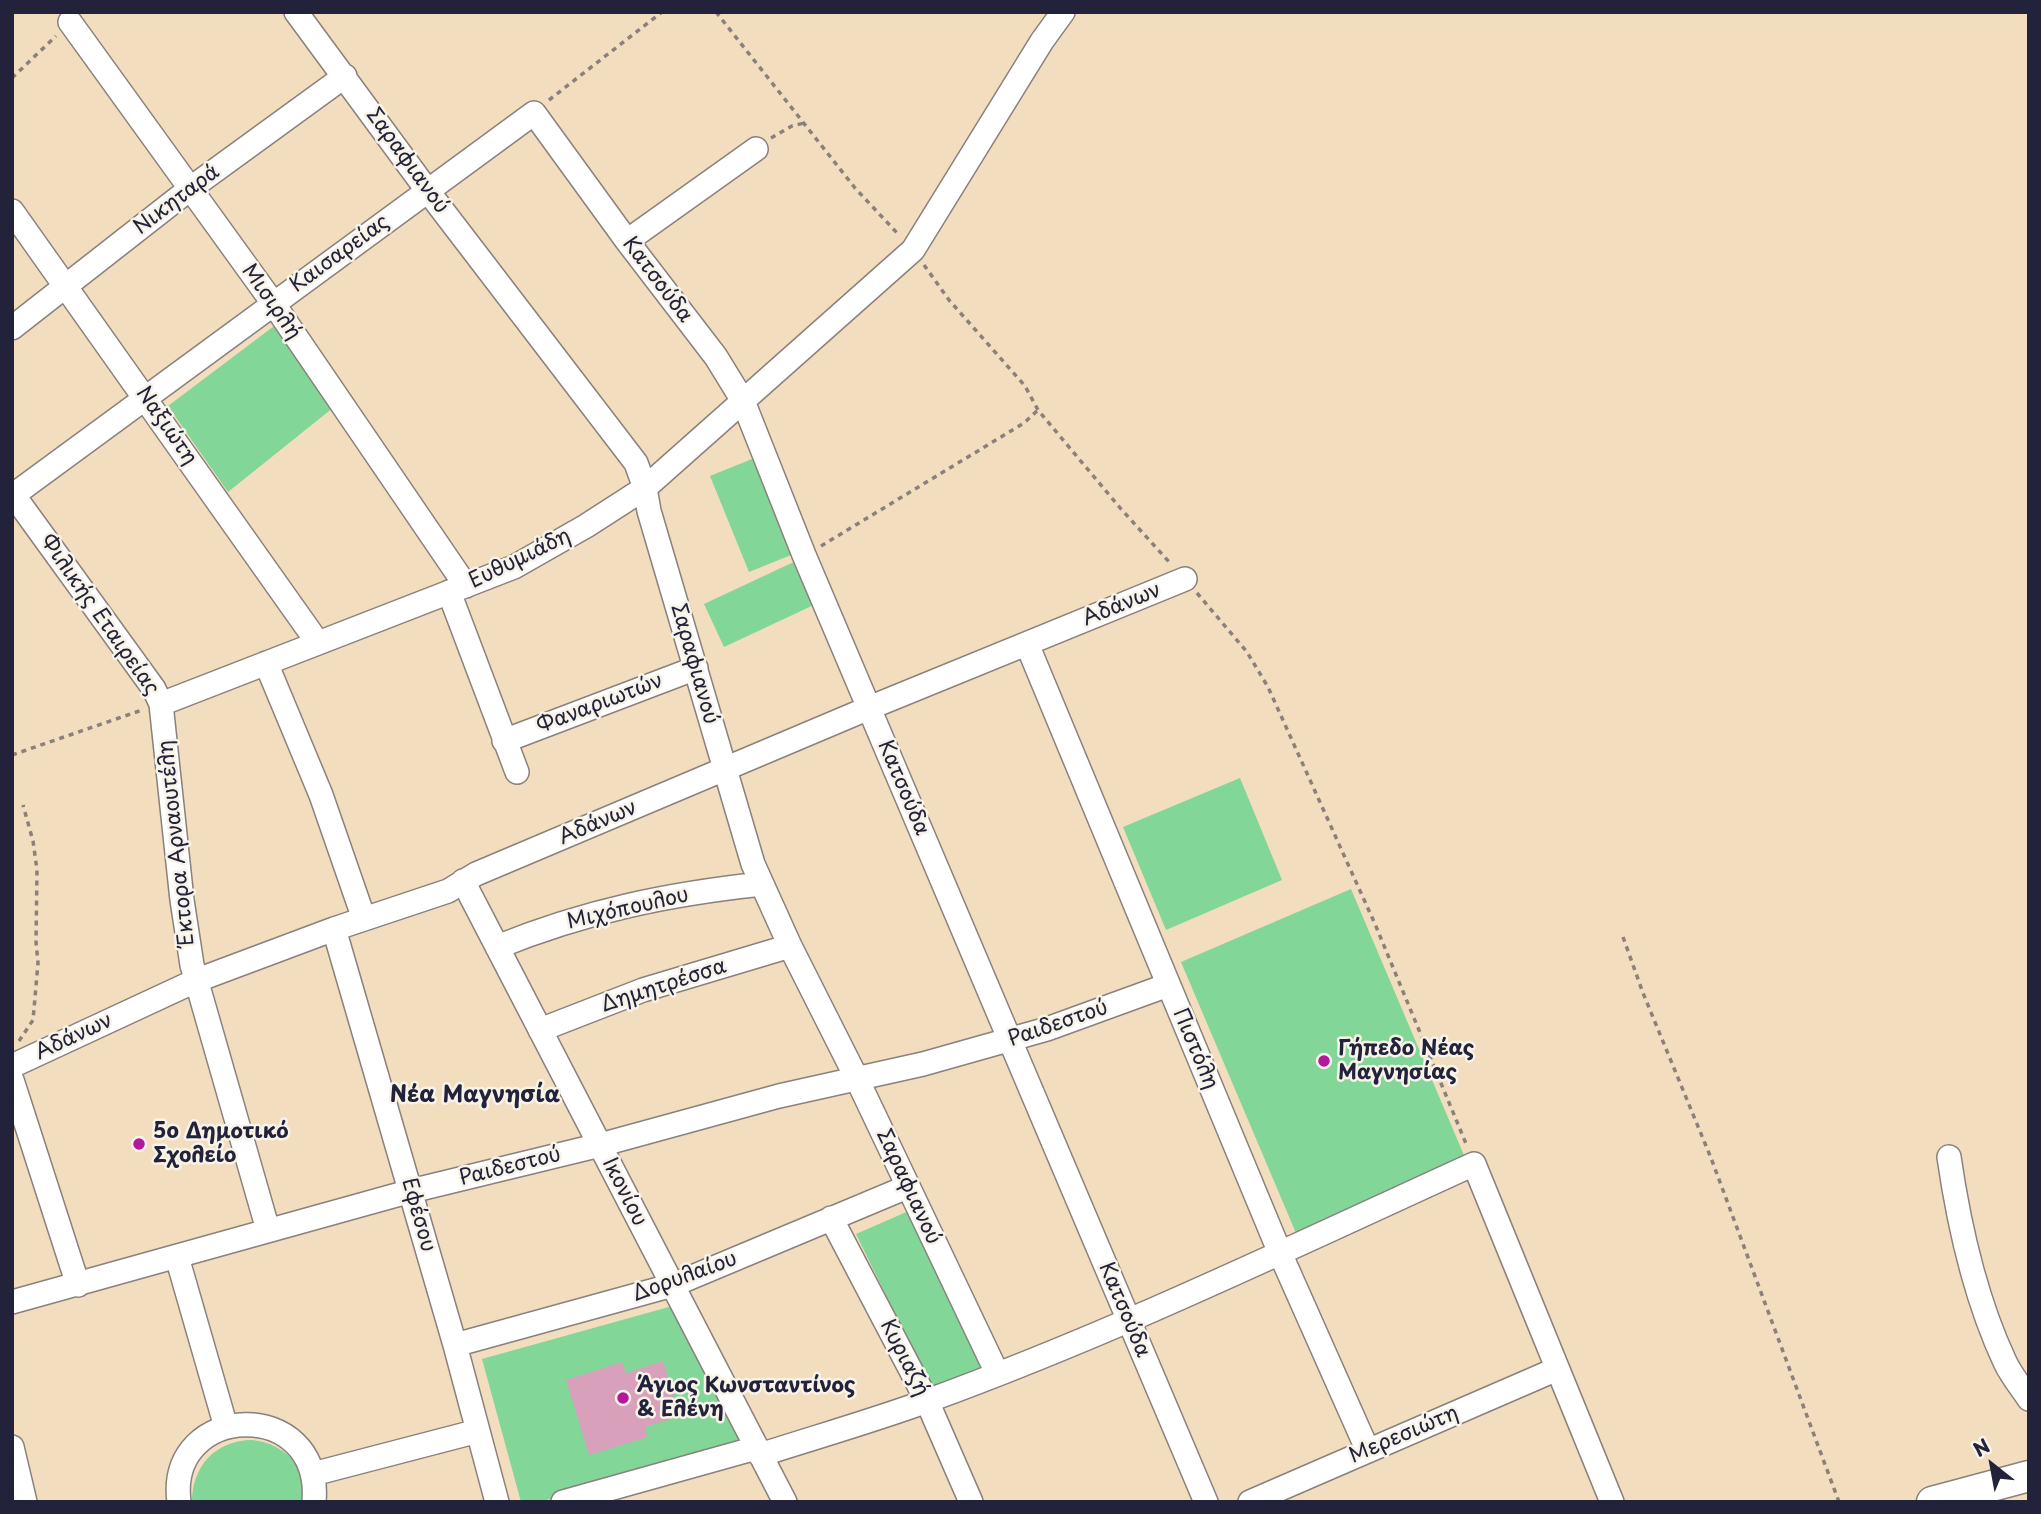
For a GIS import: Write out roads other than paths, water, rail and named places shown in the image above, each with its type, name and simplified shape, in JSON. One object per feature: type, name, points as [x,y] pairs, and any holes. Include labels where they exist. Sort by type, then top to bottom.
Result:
[{"type":"main road","points":[[1943,1500],[2029,1476]]},
{"type":"street","name":"Σαραφιανού","points":[[296,12],[427,190],[636,463],[753,864],[790,946],[998,1373]]},
{"type":"street","name":"Ευθυμιάδη","points":[[162,704],[514,567],[645,488],[790,356],[852,306],[913,250],[1042,41],[1063,12]]},
{"type":"street","name":"Μισιρλή","points":[[70,22],[273,303],[457,589],[504,741],[517,772]]},
{"type":"street","name":"Νικηταρά","points":[[12,328],[191,188],[345,76]]},
{"type":"street","name":"Καισαρείας","points":[[13,494],[147,399],[273,303],[534,113]]},
{"type":"street","name":"Κατσούδα","points":[[534,113],[716,357],[743,401],[804,555],[1206,1502]]},
{"type":"street","points":[[627,241],[756,149]]},
{"type":"street","name":"Ναξιώτη","points":[[12,211],[318,643]]},
{"type":"street","name":"Φιλικής Εταιρείας","points":[[13,494],[154,689],[162,704]]},
{"type":"street","name":"Αδάνων","points":[[12,1066],[195,981],[334,929],[448,891],[476,874],[724,769],[1185,579]]},
{"type":"street","name":"Πιστόλη","points":[[1027,644],[1280,1252],[1368,1451]]},
{"type":"street","points":[[266,663],[321,795],[364,919]]},
{"type":"street","name":"Φαναριωτών","points":[[504,741],[696,668]]},
{"type":"street","name":"Έκτορα Αρναουτέλη","points":[[162,704],[187,943],[195,981],[268,1230]]},
{"type":"street","name":"Ικονίου","points":[[463,881],[785,1502]]},
{"type":"street","name":"Μιχόπουλου","points":[[497,947],[583,915],[635,902],[762,884]]},
{"type":"street","name":"Εφέσου","points":[[334,929],[455,1345],[497,1502]]},
{"type":"street","name":"Δημητρέσσα","points":[[540,1030],[643,990],[790,946]]},
{"type":"street","name":"Ραιδεστού","points":[[12,1302],[411,1191],[600,1145],[779,1096],[923,1065],[1010,1041],[1168,985]]},
{"type":"street","points":[[12,1080],[78,1285]]},
{"type":"street","points":[[1949,1157],[1957,1210],[1979,1292],[2006,1363],[2029,1399]]},
{"type":"street","points":[[563,1502],[641,1492],[759,1452],[927,1401],[1128,1319],[1474,1164],[1612,1502]]},
{"type":"street","name":"Δορυλαίου","points":[[455,1345],[673,1285],[907,1187]]},
{"type":"street","name":"Κυριαζή","points":[[831,1218],[927,1401],[971,1502]]},
{"type":"street","points":[[177,1257],[226,1427]]},
{"type":"street","name":"Μερεσιώτη","points":[[1250,1502],[1557,1369]]},
{"type":"street","points":[[179,1502],[180,1473],[190,1453],[206,1437],[226,1427],[255,1424],[280,1432],[300,1450],[313,1474],[314,1502]]},
{"type":"street","points":[[313,1474],[478,1431]]},
{"type":"street","points":[[12,1447],[19,1491]]},
{"type":"place","name":"Γήπεδο Νέας Μαγνησίας","points":[[1324,1061]]},
{"type":"place","name":"5ο Δημοτικό Σχολείο","points":[[139,1144]]},
{"type":"place","name":"Άγιος Κωνσταντίνος & Ελένη","points":[[623,1398]]},
{"type":"district","name":"Νέα Μαγνησία","points":[[475,1096]]}]
